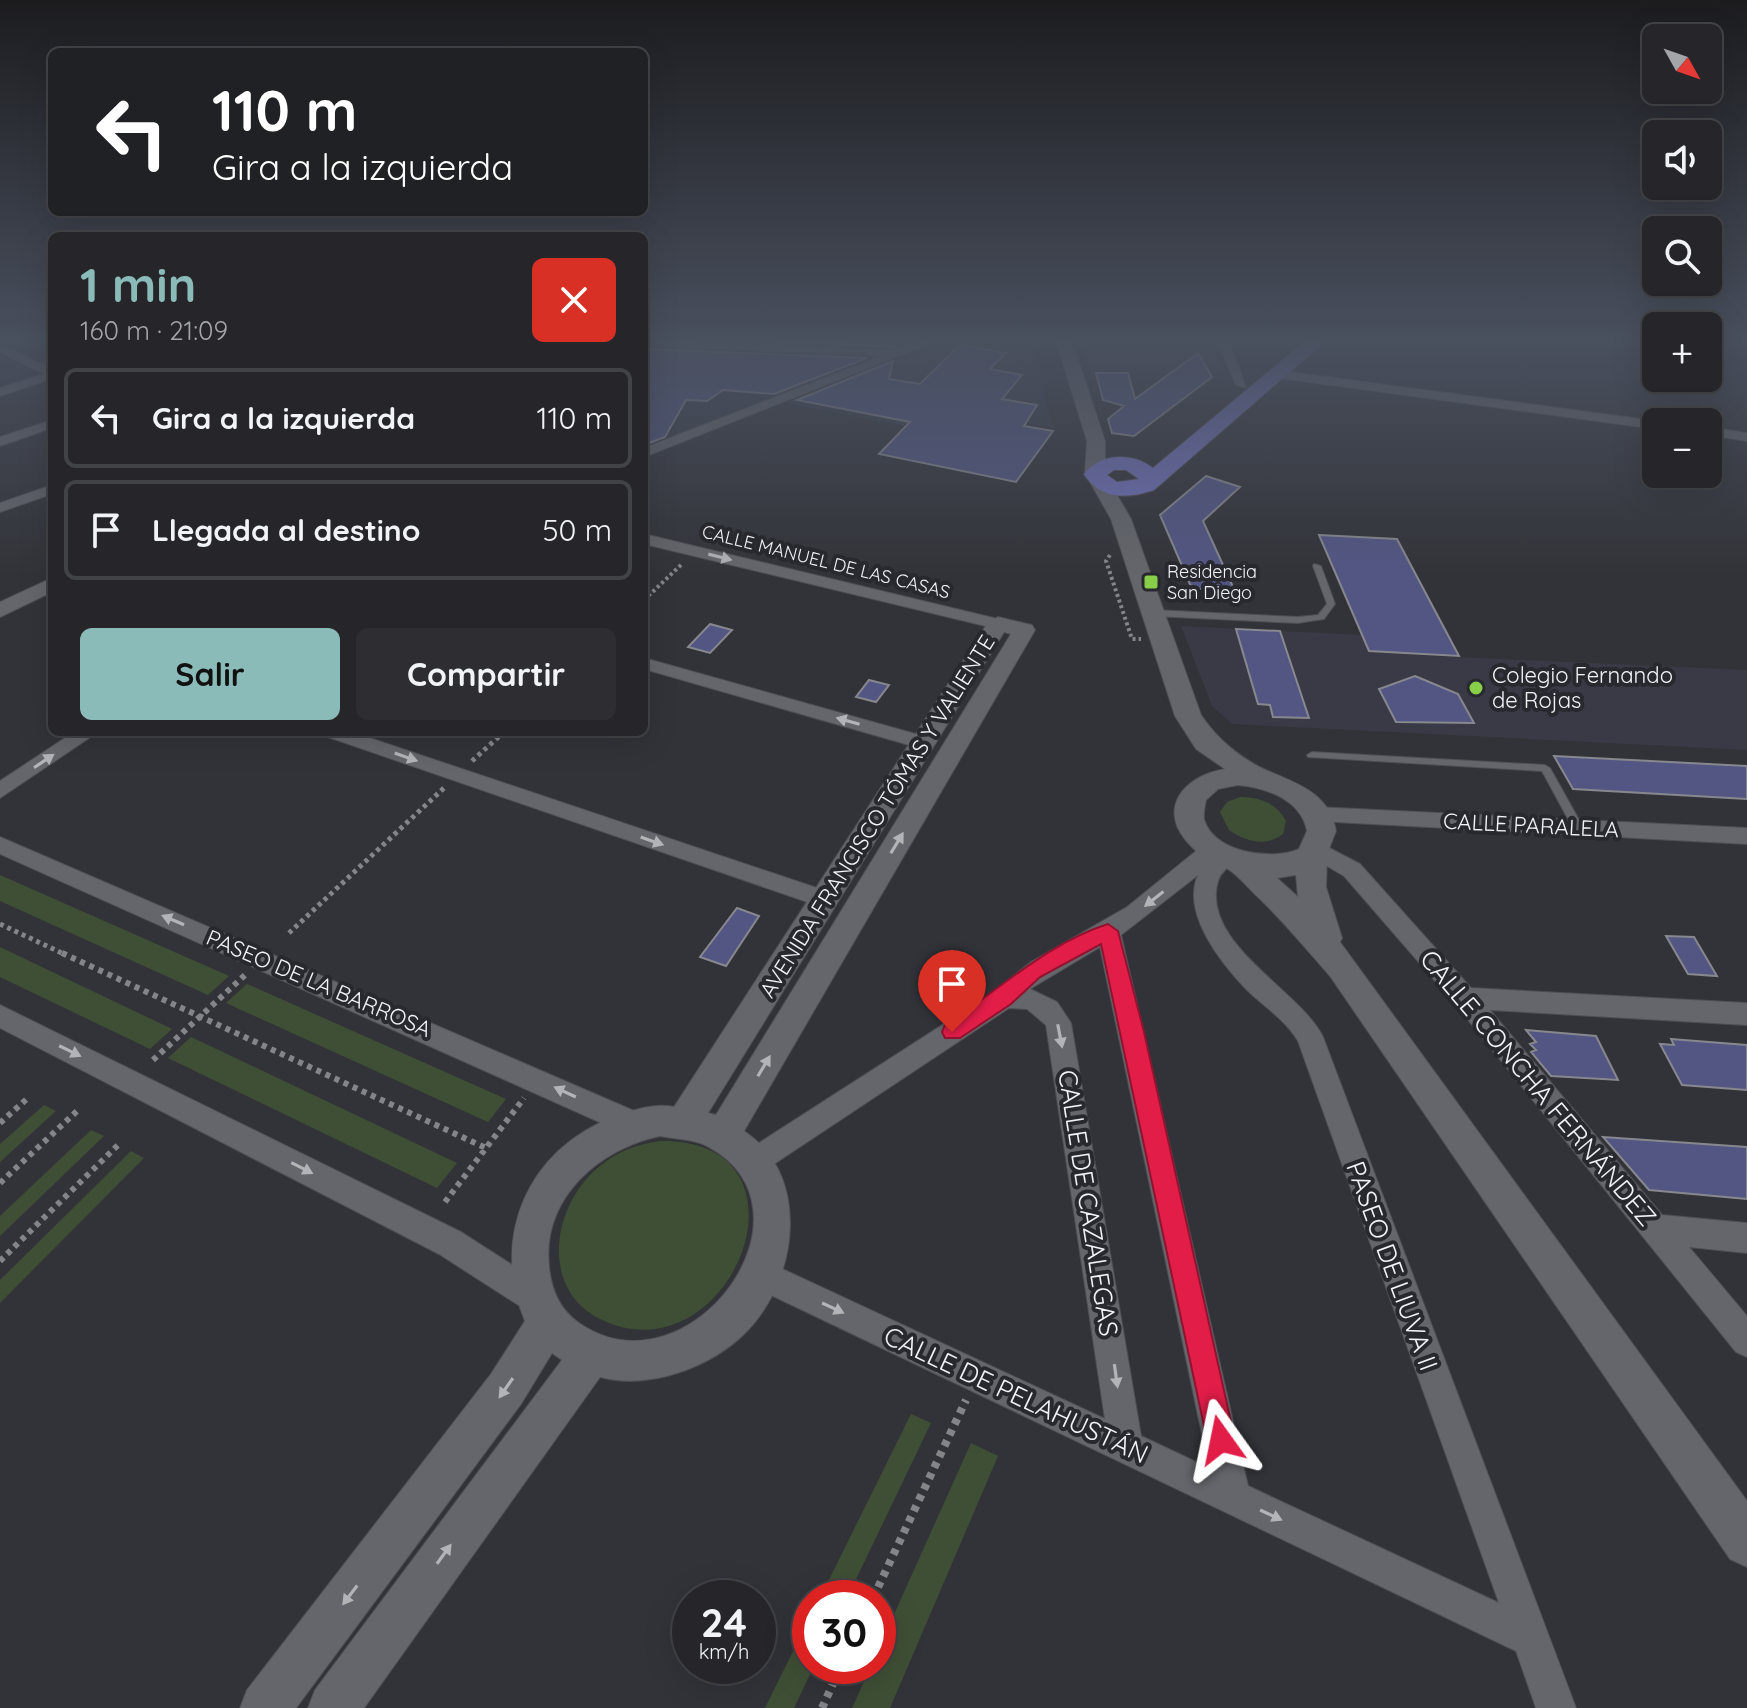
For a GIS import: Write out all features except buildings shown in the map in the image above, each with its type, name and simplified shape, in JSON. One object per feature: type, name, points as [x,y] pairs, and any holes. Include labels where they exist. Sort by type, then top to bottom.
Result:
[{"type":"main road","points":[[1089,418],[1096,441],[1098,477],[1121,519],[1188,716],[1206,743],[1233,764],[1293,792],[1316,814],[1321,832],[1314,852],[1314,905],[1342,967]]},
{"type":"main road","points":[[1121,519],[1139,474],[1204,418]]},
{"type":"main road","points":[[1098,477],[1116,488],[1216,418]]},
{"type":"main road","points":[[1096,441],[1139,474]]},
{"type":"main road","points":[[1184,703],[1198,788]]},
{"type":"main road","points":[[1261,778],[1228,776],[1198,788],[1190,801],[1189,817],[1197,834],[1293,911],[1342,967],[1747,1542]]},
{"type":"main road","points":[[1227,856],[1284,867],[1314,852]]},
{"type":"street","points":[[648,451],[735,418]]},
{"type":"street","points":[[1602,418],[1642,423]]},
{"type":"street","points":[[0,442],[48,425]]},
{"type":"street","points":[[1722,433],[1747,437]]},
{"type":"street","points":[[0,508],[48,491]]},
{"type":"street","points":[[23,500],[48,505]]},
{"type":"street","name":"CALLE MANUEL DE LAS CASAS","points":[[648,540],[998,624]]},
{"type":"street","points":[[0,611],[48,586]]},
{"type":"street","points":[[0,626],[48,601]]},
{"type":"street","name":"AVENIDA FRANCISCO TÓMAS Y VALIENTE","points":[[684,1121],[998,624],[1024,630],[724,1133]]},
{"type":"street","points":[[648,664],[923,743]]},
{"type":"street","points":[[0,791],[82,736]]},
{"type":"street","points":[[344,736],[824,899]]},
{"type":"street","name":"CALLE PARALELA","points":[[1316,814],[1747,836]]},
{"type":"street","name":"PASEO DE LA BARROSA","points":[[0,845],[505,1064],[636,1125]]},
{"type":"street","name":"CALLE CONCHA FERNÁNDEZ","points":[[1314,852],[1352,870],[1465,998],[1747,1341]]},
{"type":"street","points":[[755,1161],[1004,998],[1032,971],[1108,931],[1227,856]]},
{"type":"street","name":"PASEO DE LIUVA II","points":[[1227,856],[1212,864],[1208,872],[1204,890],[1209,910],[1240,965],[1296,1017],[1310,1037],[1556,1708]]},
{"type":"street","points":[[1108,931],[1133,1032],[1233,1497]]},
{"type":"street","name":"CALLE DE CAZALEGAS","points":[[1004,998],[1035,1000],[1052,1013],[1058,1023],[1126,1447]]},
{"type":"street","points":[[1465,998],[1747,1014]]},
{"type":"street","points":[[0,1016],[450,1243],[541,1310],[560,1335],[592,1354],[610,1359],[650,1360],[690,1348],[741,1309],[763,1275],[772,1244],[774,1213],[768,1185],[755,1161],[724,1133],[684,1121],[636,1125],[596,1142],[562,1172],[538,1210],[528,1254],[541,1310],[506,1389],[265,1708]]},
{"type":"street","points":[[1655,1229],[1747,1238]]},
{"type":"street","name":"CALLE DE PELAHUSTÁN","points":[[763,1275],[1531,1638]]},
{"type":"street","points":[[333,1708],[534,1428],[592,1354]]},
{"type":"lane","points":[[1154,613],[1298,620],[1321,617],[1331,604],[1317,566]]},
{"type":"lane","points":[[1312,755],[1545,768],[1578,827]]},
{"type":"path","points":[[648,596],[695,551]]},
{"type":"path","points":[[471,763],[500,736]]},
{"type":"path","points":[[289,933],[445,787]]},
{"type":"path","points":[[0,924],[486,1148]]},
{"type":"path","points":[[153,1060],[245,974]]},
{"type":"path","points":[[0,1123],[29,1097]]},
{"type":"path","points":[[445,1202],[525,1097]]},
{"type":"path","points":[[0,1183],[77,1111]]},
{"type":"path","points":[[0,1261],[119,1144]]},
{"type":"path","points":[[881,1580],[977,1376]]},
{"type":"path","points":[[822,1708],[833,1684]]},
{"type":"shaded area","points":[[648,418],[724,418],[648,446]]},
{"type":"shaded area","points":[[861,418],[965,418],[950,435]]},
{"type":"shaded area","points":[[996,418],[1050,418],[1054,428]]},
{"type":"shaded area","name":"Colegio Fernando de Rojas","points":[[1181,626],[1362,635],[1370,651],[1429,650],[1432,656],[1747,670],[1747,750],[1232,724],[1212,706]]},
{"type":"green space","points":[[1240,797],[1261,800],[1278,810],[1286,821],[1283,834],[1263,842],[1242,838],[1229,830],[1220,812],[1227,802]]},
{"type":"green space","points":[[0,875],[229,976],[208,995],[0,901]]},
{"type":"green space","points":[[0,947],[172,1029],[150,1049],[0,977]]},
{"type":"green space","points":[[247,984],[506,1099],[488,1122],[226,1003]]},
{"type":"green space","points":[[191,1037],[457,1163],[437,1188],[168,1058]]},
{"type":"green space","points":[[44,1105],[56,1111],[0,1162],[0,1144]]},
{"type":"green space","points":[[91,1130],[104,1136],[0,1236],[0,1216]]},
{"type":"green space","points":[[661,1141],[711,1151],[740,1177],[749,1213],[742,1253],[720,1290],[688,1318],[647,1330],[600,1319],[580,1305],[567,1287],[560,1267],[559,1245],[571,1201],[584,1182],[621,1152]]},
{"type":"green space","points":[[131,1151],[144,1158],[0,1303],[0,1280]]},
{"type":"green space","points":[[911,1414],[931,1423],[856,1580],[829,1580]]},
{"type":"green space","points":[[971,1443],[998,1456],[890,1708],[852,1708],[863,1684],[896,1684],[896,1610]]},
{"type":"green space","points":[[792,1653],[792,1684],[805,1684],[794,1708],[765,1708]]},
{"type":"place","name":"Residencia San Diego","points":[[1151,582]]},
{"type":"place","name":"Colegio Fernando de Rojas","points":[[1476,688]]},
{"type":"route","points":[[952,1032],[1004,998],[1032,971],[1108,931],[1133,1032],[1221,1440]]}]
